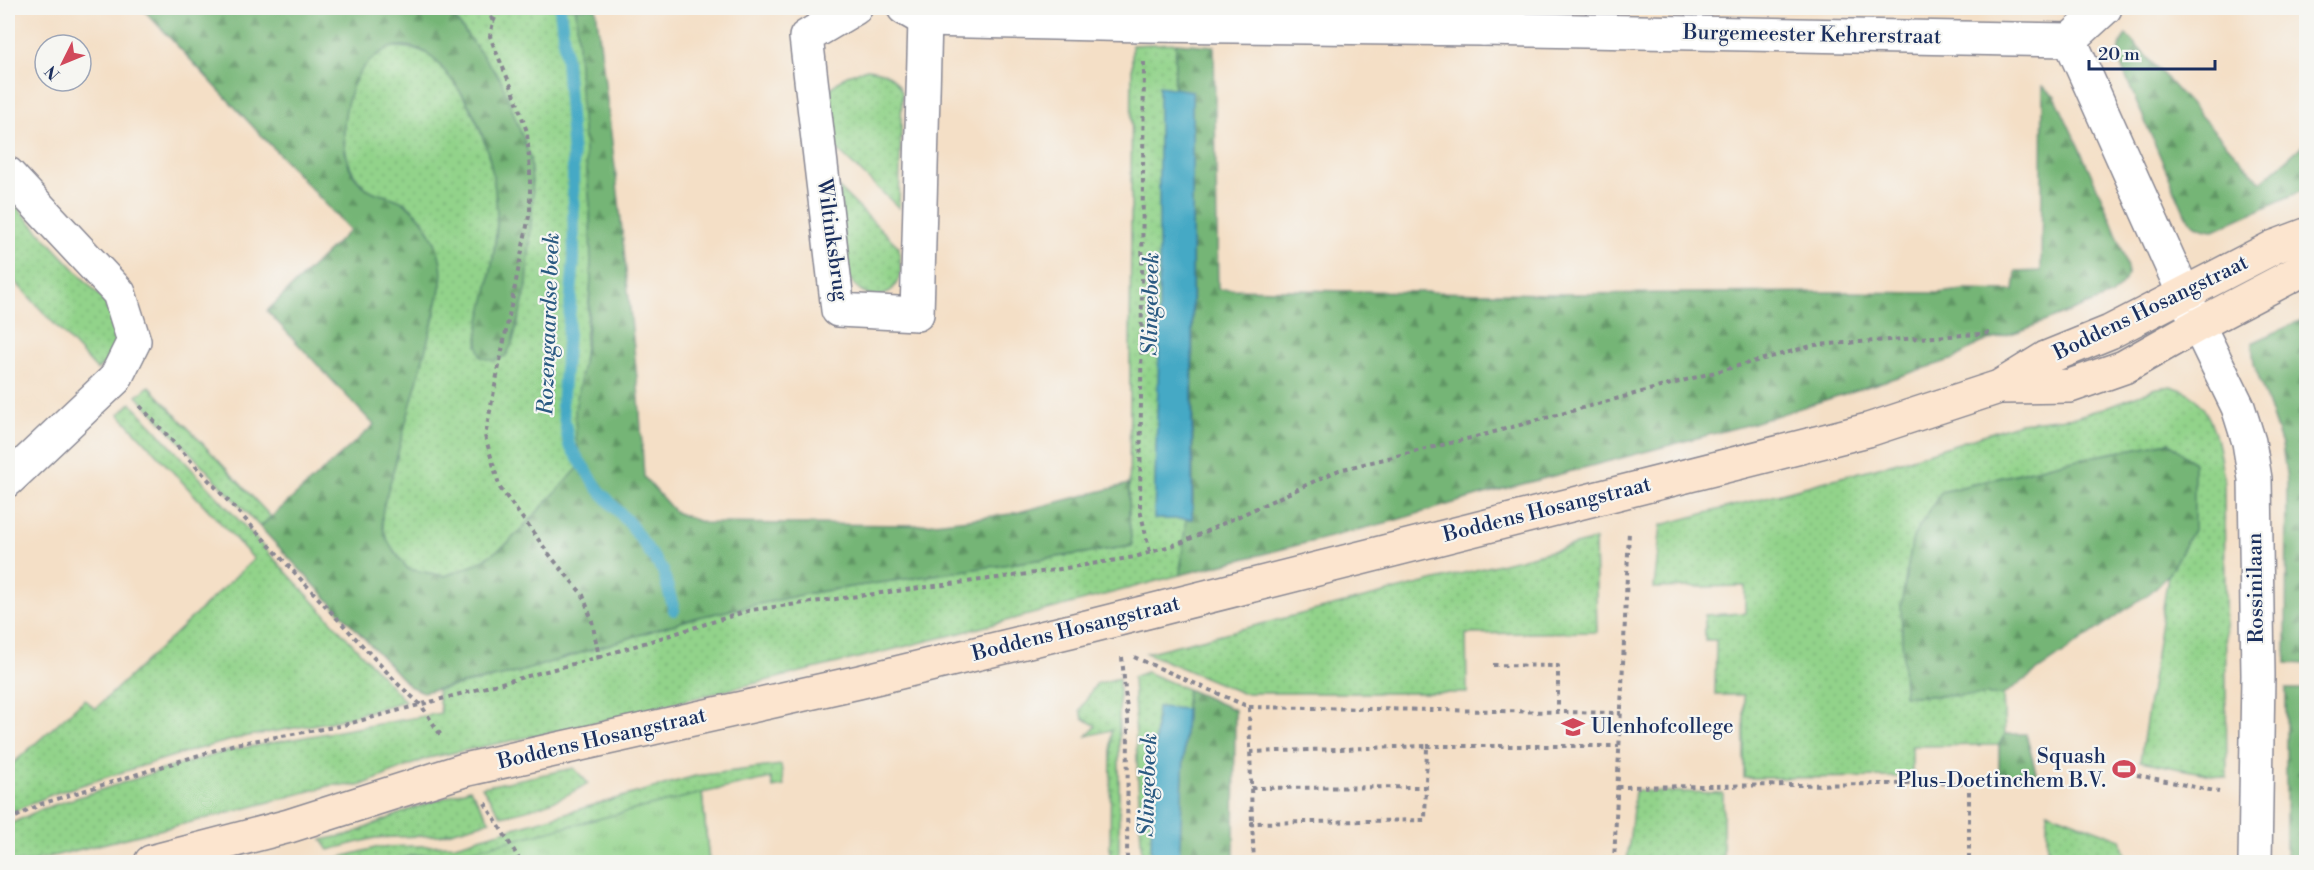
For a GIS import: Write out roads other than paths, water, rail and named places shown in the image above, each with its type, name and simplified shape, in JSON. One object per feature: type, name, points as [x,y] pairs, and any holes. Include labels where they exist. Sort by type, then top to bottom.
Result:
[{"type":"street","name":"Wiltinksbrug","points":[[855,8],[806,37],[838,310],[917,314],[915,14],[1155,25]]},
{"type":"street","points":[[2105,8],[2070,40],[2198,325]]},
{"type":"street","name":"Burgemeester Kehrerstraat","points":[[1155,25],[1483,18],[2070,40]]},
{"type":"street","points":[[8,174],[119,293],[135,341],[115,379],[8,480]]},
{"type":"street","name":"Boddens Hosangstraat","points":[[151,862],[289,826],[464,770],[859,682],[1868,430],[1999,387],[2046,358],[2110,332],[2274,247],[2307,235]]},
{"type":"street","name":"Boddens Hosangstraat","points":[[1999,387],[2070,386],[2124,367],[2307,268]]},
{"type":"street","name":"Rossinilaan","points":[[2198,325],[2238,407],[2249,442],[2255,479],[2258,675],[2255,862]]},
{"type":"water","points":[[1159,86],[1192,91],[1192,519],[1154,519],[1159,352]]},
{"type":"water","points":[[1157,707],[1186,709],[1179,862],[1151,862]]},
{"type":"waterway","name":"Rozengaardse beek","points":[[560,8],[573,158],[574,259],[562,406],[569,445],[599,490],[630,524],[663,571],[674,610]]},
{"type":"place","name":"Ulenhofcollege","points":[[1573,727]]},
{"type":"place","name":"Squash Plus-Doetinchem B.V.","points":[[2124,769]]},
{"type":"water label","name":"Slingebeek","points":[[1151,304]]},
{"type":"water label","name":"Slingebeek","points":[[1148,785]]}]
